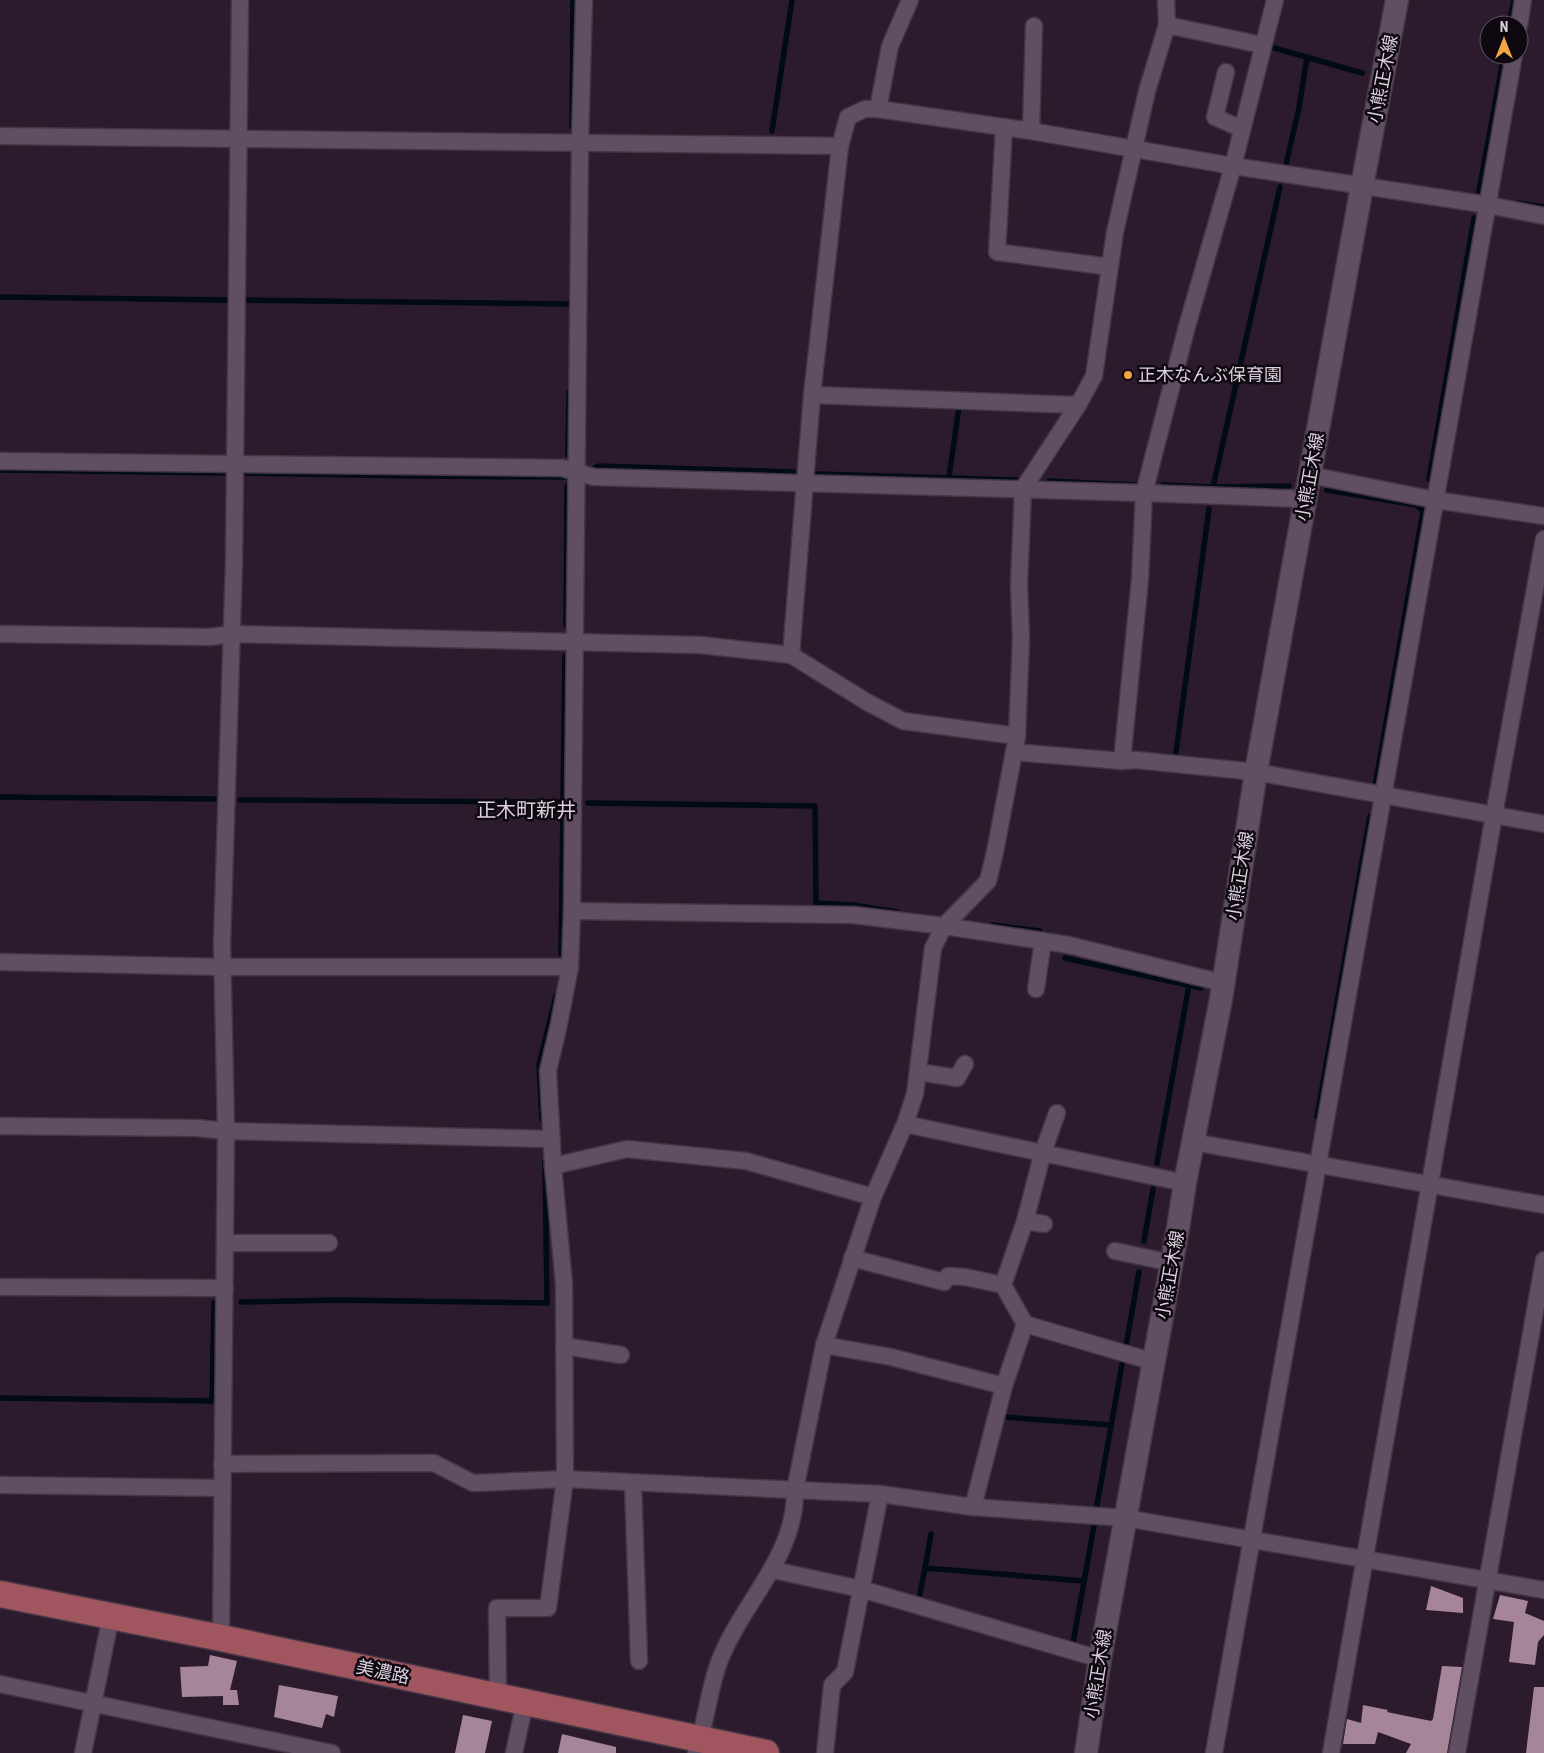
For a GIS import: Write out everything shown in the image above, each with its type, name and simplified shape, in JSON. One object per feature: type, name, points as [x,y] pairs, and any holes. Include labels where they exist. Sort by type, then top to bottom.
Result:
[{"type":"main road","name":"小熊正木線","points":[[1086,1753],[1100,1659],[1125,1518],[1223,983],[1256,772],[1397,0]]},
{"type":"main road","name":"美濃路","points":[[0,1594],[498,1696],[698,1746],[766,1753]]},
{"type":"street","points":[[220,1638],[226,1131],[222,967],[232,634],[240,0]]},
{"type":"street","points":[[498,1696],[497,1608],[548,1608],[566,1479],[564,1284],[553,1166],[548,1071],[570,966],[572,911],[580,142],[584,0]]},
{"type":"street","points":[[878,109],[890,46],[910,0]]},
{"type":"street","points":[[698,1746],[717,1668],[738,1622],[773,1570],[785,1546],[796,1508],[796,1490],[824,1346],[873,1197],[916,1094],[934,948],[944,926],[988,881],[1015,744],[1021,639],[1019,584],[1024,489],[1078,405],[1094,376],[1116,232],[1147,91],[1167,25],[1166,0]]},
{"type":"street","points":[[1122,761],[1140,578],[1144,493],[1186,330],[1233,166],[1262,45],[1275,0]]},
{"type":"street","points":[[1521,15],[1523,0]]},
{"type":"street","points":[[1167,25],[1262,45]]},
{"type":"street","points":[[1031,131],[1034,26]]},
{"type":"street","points":[[1214,1753],[1512,65]]},
{"type":"street","points":[[1226,72],[1215,117],[1242,129]]},
{"type":"street","points":[[791,656],[812,395],[840,146],[848,117],[865,109],[878,109],[1031,131],[1233,166],[1488,205],[1544,216]]},
{"type":"street","points":[[1004,127],[997,252],[1110,267]]},
{"type":"street","points":[[0,136],[840,146]]},
{"type":"street","points":[[812,395],[1078,405]]},
{"type":"street","points":[[0,461],[562,468],[594,476],[1144,493],[1306,500]]},
{"type":"street","points":[[1310,475],[1435,500],[1544,516]]},
{"type":"street","points":[[1334,1753],[1430,1184],[1544,539]]},
{"type":"street","points":[[0,634],[210,636],[232,634],[574,641],[700,645],[791,656],[867,702],[904,721],[1015,744],[1122,761],[1136,760],[1256,772],[1544,824]]},
{"type":"street","points":[[572,911],[853,915],[944,926],[1069,945],[1223,983]]},
{"type":"street","points":[[1036,990],[1042,941]]},
{"type":"street","points":[[0,962],[222,967],[570,966]]},
{"type":"street","points":[[919,1072],[957,1078],[965,1064]]},
{"type":"street","points":[[1056,1113],[1043,1152],[1025,1221],[1003,1285],[1025,1324],[1154,1362]]},
{"type":"street","points":[[905,1124],[1185,1183]]},
{"type":"street","points":[[0,1126],[197,1128],[226,1131],[552,1139]]},
{"type":"street","points":[[1193,1142],[1544,1205]]},
{"type":"street","points":[[553,1166],[628,1150],[746,1161],[873,1197]]},
{"type":"street","points":[[1025,1221],[1044,1224]]},
{"type":"street","points":[[225,1243],[329,1243]]},
{"type":"street","points":[[1115,1251],[1172,1263]]},
{"type":"street","points":[[852,1258],[944,1282],[948,1276],[965,1277],[1003,1285]]},
{"type":"street","points":[[1457,1753],[1544,1260]]},
{"type":"street","points":[[0,1287],[225,1288]]},
{"type":"street","points":[[973,1507],[1004,1386],[1025,1324]]},
{"type":"street","points":[[564,1346],[621,1355]]},
{"type":"street","points":[[824,1346],[891,1357],[1004,1386]]},
{"type":"street","points":[[222,1464],[434,1463],[473,1482],[566,1479],[880,1494],[973,1507],[1125,1518],[1544,1590]]},
{"type":"street","points":[[633,1483],[639,1661]]},
{"type":"street","points":[[0,1485],[222,1488]]},
{"type":"street","points":[[825,1753],[832,1685],[845,1672],[880,1494]]},
{"type":"street","points":[[773,1570],[861,1589],[1100,1659]]},
{"type":"street","points":[[83,1753],[111,1616]]},
{"type":"street","points":[[0,1684],[332,1753]]},
{"type":"street","points":[[514,1753],[525,1702]]},
{"type":"building","points":[[1431,1586],[1463,1598],[1463,1613],[1426,1610]]},
{"type":"building","points":[[1500,1595],[1528,1601],[1525,1613],[1544,1621],[1544,1635],[1538,1642],[1535,1665],[1509,1662],[1514,1622],[1493,1619]]},
{"type":"building","points":[[210,1655],[237,1661],[230,1690],[237,1690],[239,1705],[223,1705],[223,1696],[182,1697],[180,1667],[208,1666]]},
{"type":"building","points":[[1442,1666],[1462,1667],[1447,1753],[1406,1753],[1411,1744],[1378,1732],[1375,1744],[1343,1744],[1347,1719],[1361,1723],[1363,1705],[1431,1721],[1433,1719]]},
{"type":"building","points":[[279,1685],[338,1696],[334,1717],[326,1714],[322,1728],[274,1717]]},
{"type":"building","points":[[1534,1687],[1544,1687],[1544,1753],[1526,1753]]},
{"type":"building","points":[[463,1715],[492,1721],[485,1753],[455,1753]]},
{"type":"building","points":[[562,1734],[616,1747],[616,1753],[558,1753]]},
{"type":"waterway","points":[[572,127],[573,0]]},
{"type":"waterway","points":[[772,131],[792,0]]},
{"type":"waterway","points":[[1511,15],[1514,0]]},
{"type":"waterway","points":[[1271,47],[1362,73]]},
{"type":"waterway","points":[[1286,164],[1299,108],[1307,57]]},
{"type":"waterway","points":[[1478,196],[1502,65]]},
{"type":"waterway","points":[[1213,487],[1280,187]]},
{"type":"waterway","points":[[1517,203],[1544,207]]},
{"type":"waterway","points":[[1429,479],[1474,218]]},
{"type":"waterway","points":[[0,297],[226,300]]},
{"type":"waterway","points":[[242,300],[571,304]]},
{"type":"waterway","points":[[568,455],[569,392]]},
{"type":"waterway","points":[[949,477],[959,407]]},
{"type":"waterway","points":[[594,468],[599,466],[794,472]]},
{"type":"waterway","points":[[0,470],[224,473]]},
{"type":"waterway","points":[[245,473],[568,477]]},
{"type":"waterway","points":[[817,474],[1017,480]]},
{"type":"waterway","points":[[1049,481],[1136,485]]},
{"type":"waterway","points":[[1163,485],[1213,487],[1289,486]]},
{"type":"waterway","points":[[566,625],[567,486]]},
{"type":"waterway","points":[[1327,490],[1416,505],[1423,511],[1375,786]]},
{"type":"waterway","points":[[1176,752],[1209,509]]},
{"type":"waterway","points":[[561,954],[565,656]]},
{"type":"waterway","points":[[0,797],[214,799]]},
{"type":"waterway","points":[[240,800],[563,802]]},
{"type":"waterway","points":[[588,803],[815,806],[816,903],[853,905],[897,912]]},
{"type":"waterway","points":[[1317,1117],[1370,816]]},
{"type":"waterway","points":[[992,925],[1040,931]]},
{"type":"waterway","points":[[1065,958],[1201,988]]},
{"type":"waterway","points":[[1157,1163],[1189,985]]},
{"type":"waterway","points":[[542,1119],[539,1065],[556,996]]},
{"type":"waterway","points":[[241,1302],[339,1300],[547,1303],[545,1162]]},
{"type":"waterway","points":[[1144,1241],[1153,1189]]},
{"type":"waterway","points":[[1126,1346],[1139,1272]]},
{"type":"waterway","points":[[0,1398],[212,1401],[214,1303]]},
{"type":"waterway","points":[[1097,1505],[1122,1364]]},
{"type":"waterway","points":[[1004,1417],[1111,1425]]},
{"type":"waterway","points":[[1073,1643],[1094,1526]]},
{"type":"waterway","points":[[931,1534],[925,1568],[1084,1581]]},
{"type":"waterway","points":[[920,1594],[925,1568]]},
{"type":"place","name":"正木なんぶ保育園","points":[[1128,375]]},
{"type":"district","name":"正木町新井","points":[[526,810]]}]
